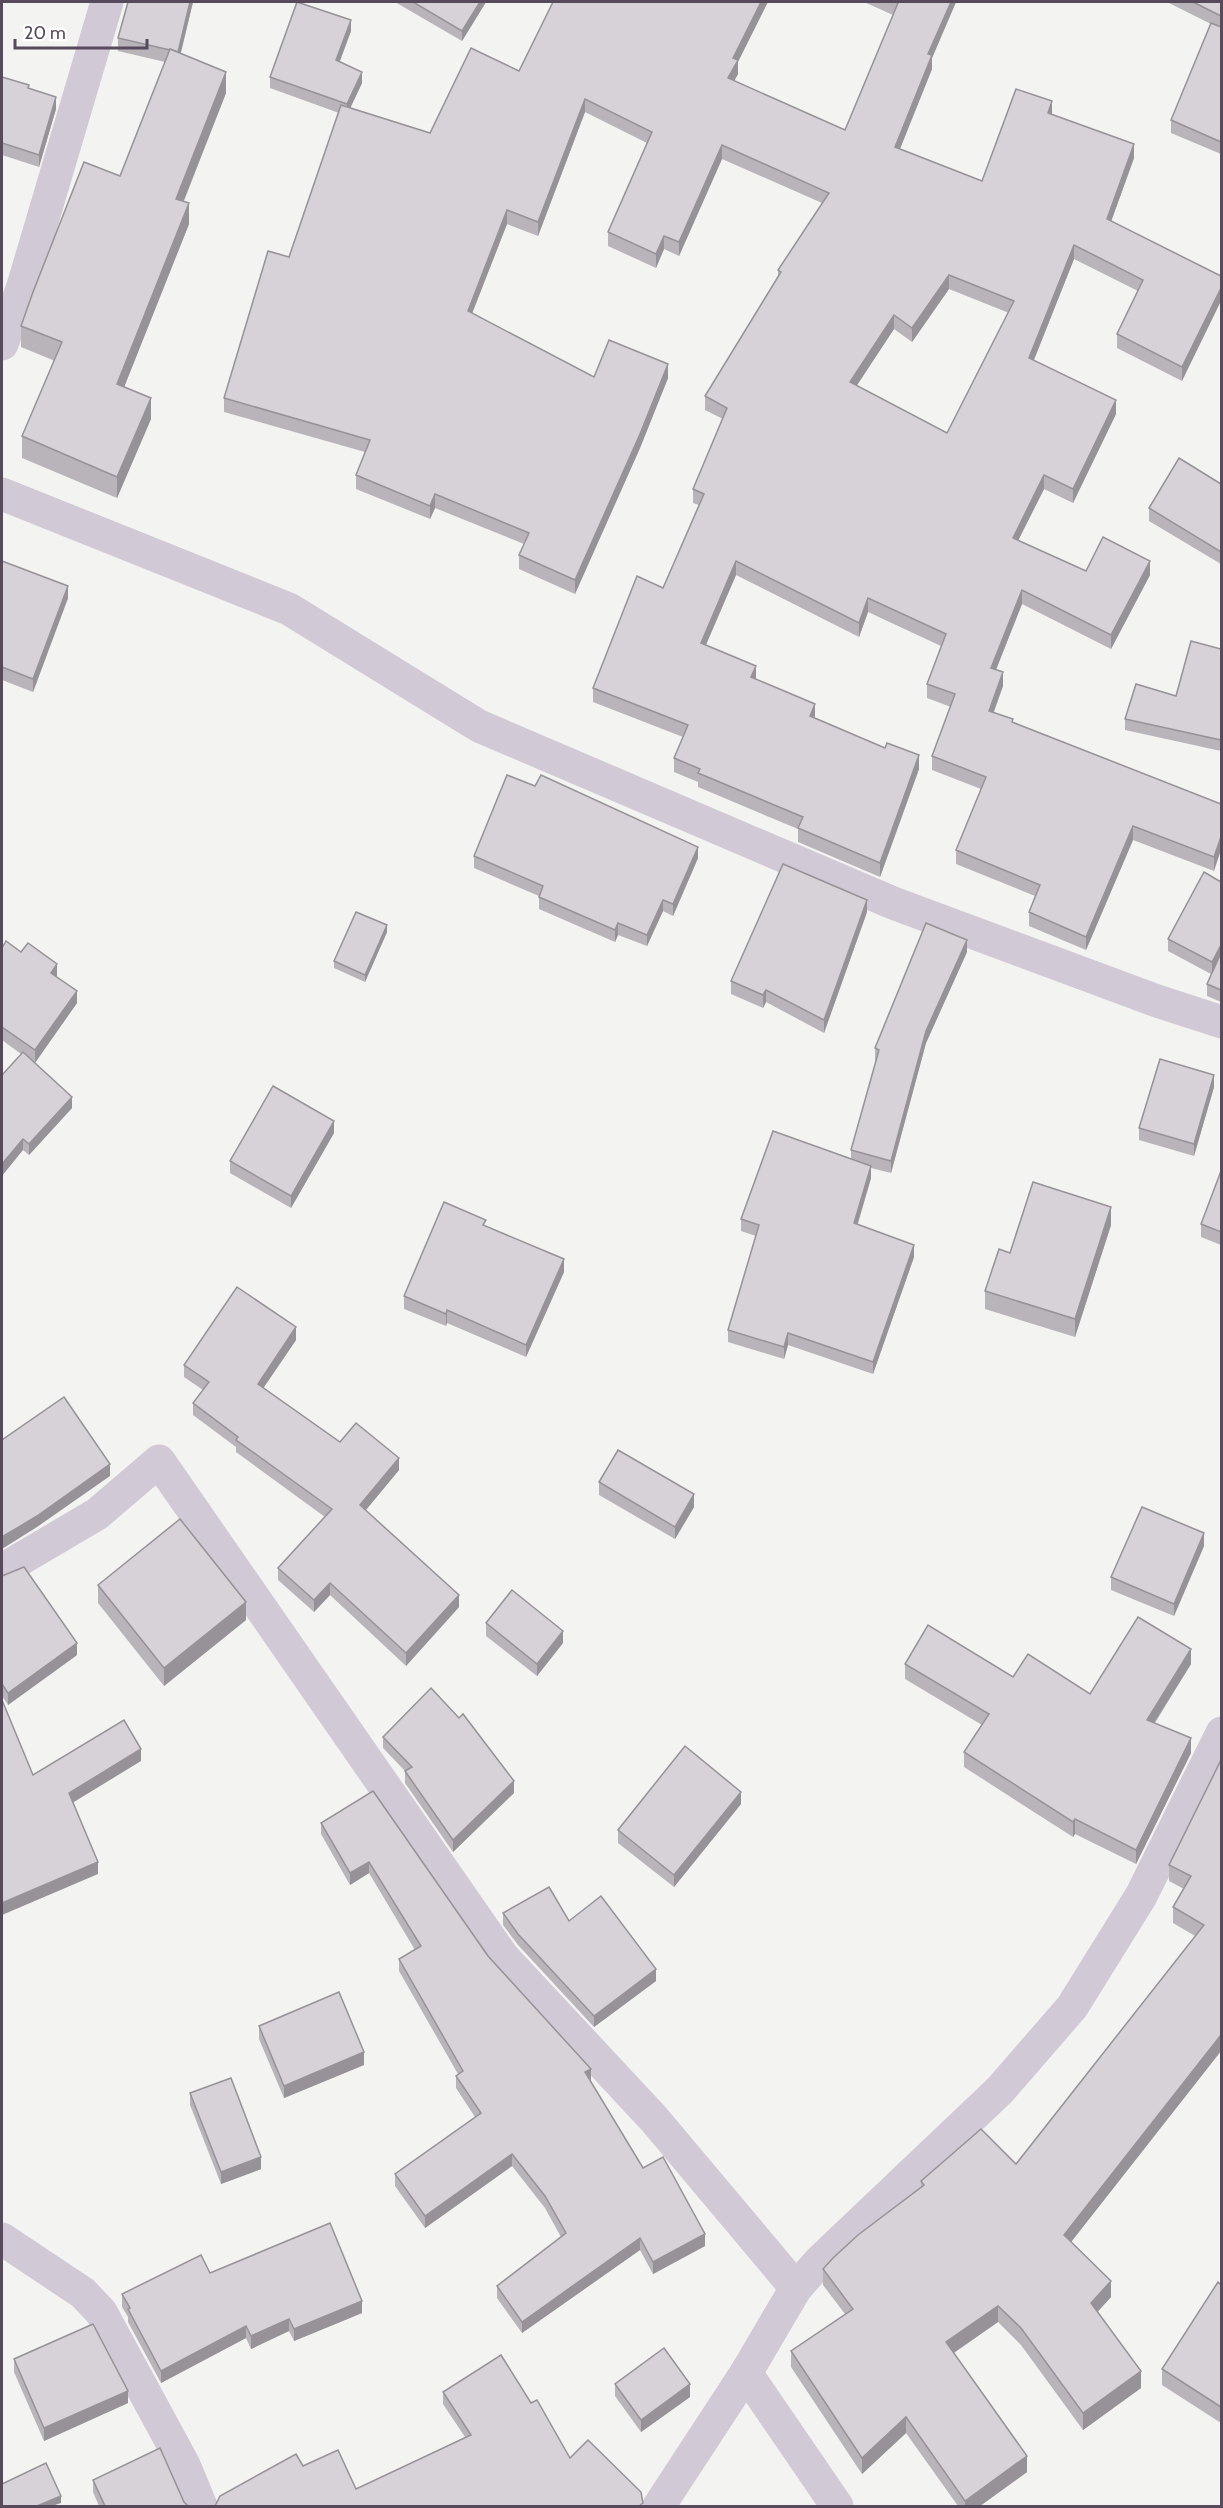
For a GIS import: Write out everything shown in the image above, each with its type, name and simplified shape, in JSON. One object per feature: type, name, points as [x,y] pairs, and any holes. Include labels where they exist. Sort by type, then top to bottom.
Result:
[{"type":"street","points":[[2,344],[23,286],[107,2]]},
{"type":"street","points":[[2,494],[290,609],[479,726],[893,903],[1157,1001],[1221,1022]]},
{"type":"street","points":[[2,1570],[97,1514],[159,1461],[503,1957],[654,2119],[796,2288]]},
{"type":"street","points":[[659,2506],[746,2373],[796,2288],[820,2261],[1000,2090],[1072,2007],[1141,1896],[1221,1732]]},
{"type":"street","points":[[2,2239],[83,2293],[101,2312],[184,2464],[201,2506]]},
{"type":"street","points":[[746,2373],[837,2506]]},
{"type":"building","points":[[128,2],[190,2],[178,52],[118,38]]},
{"type":"building","points":[[297,2],[351,20],[336,60],[362,72],[347,104],[270,77]]},
{"type":"building","points":[[413,2],[480,2],[462,31]]},
{"type":"building","points":[[553,2],[761,2],[733,58],[738,60],[728,78],[845,130],[898,3],[895,2],[951,2],[928,54],[932,55],[895,147],[982,181],[1016,89],[1052,101],[1048,113],[1134,144],[1107,219],[1221,276],[1221,288],[1182,367],[1117,334],[1143,280],[1074,245],[1029,358],[1116,400],[1073,489],[1044,475],[1013,538],[1086,571],[1103,537],[1150,561],[1111,635],[1022,590],[991,668],[1003,672],[989,711],[1221,804],[1221,837],[1214,857],[1133,826],[1086,937],[1029,912],[1040,885],[956,850],[986,777],[932,756],[955,694],[927,684],[946,634],[868,598],[859,623],[736,561],[701,643],[756,666],[751,677],[815,704],[810,716],[885,748],[887,743],[919,755],[880,863],[798,828],[803,817],[698,773],[700,769],[674,758],[688,725],[593,688],[637,576],[663,588],[704,494],[693,489],[727,408],[705,396],[781,272],[778,270],[829,193],[722,145],[679,242],[664,236],[656,254],[608,232],[652,132],[585,99],[538,222],[507,210],[468,311],[594,377],[609,340],[668,364],[640,434],[575,580],[519,555],[529,533],[435,494],[430,506],[356,475],[370,440],[224,398],[268,251],[289,257],[341,105],[430,133],[471,48],[519,71]],"holes":[[[949,275],[1014,301],[947,433],[850,382],[894,315],[912,328]]]},
{"type":"building","points":[[1193,2],[1221,2],[1221,16]]},
{"type":"building","points":[[1211,23],[1221,27],[1221,142],[1171,120]]},
{"type":"building","points":[[170,49],[226,72],[176,199],[189,203],[117,384],[151,398],[117,477],[22,436],[62,342],[21,326],[84,162],[120,176]]},
{"type":"building","points":[[2,77],[29,85],[28,88],[56,97],[39,155],[2,143]]},
{"type":"building","points":[[1179,458],[1221,484],[1221,552],[1149,508]]},
{"type":"building","points":[[2,561],[68,586],[33,679],[2,667]]},
{"type":"building","points":[[1191,641],[1221,649],[1221,740],[1125,719],[1136,684],[1176,696]]},
{"type":"building","points":[[507,775],[535,786],[541,775],[698,847],[673,904],[663,900],[647,935],[618,923],[615,930],[539,897],[543,886],[474,856]]},
{"type":"building","points":[[783,864],[867,900],[824,1020],[766,990],[763,995],[731,981]]},
{"type":"building","points":[[1204,872],[1221,882],[1221,945],[1212,962],[1168,939]]},
{"type":"building","points":[[356,912],[387,925],[365,975],[334,961]]},
{"type":"building","points":[[926,923],[967,940],[926,1031],[891,1161],[851,1150],[879,1050],[875,1048]]},
{"type":"building","points":[[6,941],[21,952],[28,943],[57,964],[51,973],[77,991],[35,1050],[2,1027],[2,948]]},
{"type":"building","points":[[1221,953],[1221,990],[1207,984]]},
{"type":"building","points":[[23,1052],[72,1097],[29,1144],[23,1139],[2,1164],[2,1075]]},
{"type":"building","points":[[1160,1059],[1214,1075],[1194,1144],[1139,1128]]},
{"type":"building","points":[[273,1086],[334,1121],[291,1196],[230,1161]]},
{"type":"building","points":[[773,1131],[871,1166],[854,1223],[914,1245],[873,1362],[788,1333],[784,1347],[728,1330],[759,1225],[741,1219]]},
{"type":"building","points":[[1221,1171],[1221,1232],[1201,1224]]},
{"type":"building","points":[[1033,1182],[1111,1207],[1075,1319],[985,1291],[999,1249],[1010,1253]]},
{"type":"building","points":[[444,1202],[486,1220],[483,1225],[564,1259],[526,1345],[447,1310],[446,1314],[404,1296]]},
{"type":"building","points":[[237,1287],[296,1327],[258,1384],[340,1442],[356,1423],[399,1458],[360,1505],[459,1595],[406,1653],[330,1583],[314,1600],[278,1568],[332,1509],[236,1440],[238,1437],[193,1403],[209,1382],[184,1365]]},
{"type":"building","points":[[64,1397],[110,1464],[37,1516],[2,1537],[2,1440]]},
{"type":"building","points":[[618,1450],[694,1494],[675,1527],[599,1482]]},
{"type":"building","points":[[1142,1507],[1204,1533],[1174,1604],[1111,1577]]},
{"type":"building","points":[[180,1519],[246,1602],[164,1668],[98,1585]]},
{"type":"building","points":[[24,1567],[77,1643],[8,1693],[2,1684],[2,1576]]},
{"type":"building","points":[[512,1590],[563,1631],[537,1664],[486,1623]]},
{"type":"building","points":[[1138,1617],[1191,1649],[1147,1720],[1191,1738],[1136,1850],[1075,1819],[1073,1822],[964,1752],[989,1714],[905,1664],[928,1625],[1013,1677],[1028,1654],[1090,1694]]},
{"type":"building","points":[[431,1688],[459,1718],[463,1714],[514,1781],[453,1840],[405,1771],[412,1767],[383,1737]]},
{"type":"building","points":[[2,1700],[33,1775],[124,1720],[141,1749],[69,1793],[98,1862],[2,1903]]},
{"type":"building","points":[[685,1746],[741,1792],[674,1875],[618,1830]]},
{"type":"building","points":[[1221,1760],[1221,2035],[1064,2235],[1111,2281],[1091,2303],[1141,2371],[1083,2413],[1021,2328],[998,2306],[946,2342],[1027,2456],[965,2501],[906,2417],[862,2458],[791,2351],[853,2309],[823,2269],[858,2235],[924,2185],[921,2181],[981,2129],[1016,2164],[1204,1925],[1173,1907],[1191,1876],[1169,1865]]},
{"type":"building","points":[[373,1791],[488,1956],[591,2069],[585,2072],[643,2168],[663,2157],[705,2234],[653,2262],[640,2238],[522,2322],[497,2286],[566,2233],[545,2196],[512,2154],[425,2216],[395,2174],[481,2113],[456,2076],[463,2071],[399,1959],[421,1946],[369,1862],[350,1873],[321,1823]]},
{"type":"building","points":[[549,1887],[569,1921],[601,1896],[656,1969],[594,2016],[518,1934],[503,1913]]},
{"type":"building","points":[[339,1992],[364,2052],[284,2086],[259,2026]]},
{"type":"building","points":[[231,2078],[261,2157],[221,2172],[190,2093]]},
{"type":"building","points":[[330,2223],[362,2301],[294,2329],[289,2319],[251,2336],[246,2326],[161,2371],[122,2294],[201,2255],[210,2273]]},
{"type":"building","points":[[1218,2282],[1221,2285],[1221,2407],[1162,2369]]},
{"type":"building","points":[[93,2324],[128,2391],[44,2428],[14,2359]]},
{"type":"building","points":[[664,2348],[690,2384],[641,2420],[615,2384]]},
{"type":"building","points":[[501,2355],[531,2403],[537,2400],[570,2458],[588,2440],[641,2492],[643,2503],[639,2506],[215,2506],[220,2496],[296,2454],[303,2466],[338,2450],[356,2489],[471,2435],[443,2392]]},
{"type":"building","points":[[160,2448],[184,2502],[188,2506],[105,2506],[93,2480]]},
{"type":"building","points":[[46,2463],[61,2496],[37,2506],[2,2506],[2,2484]]}]
